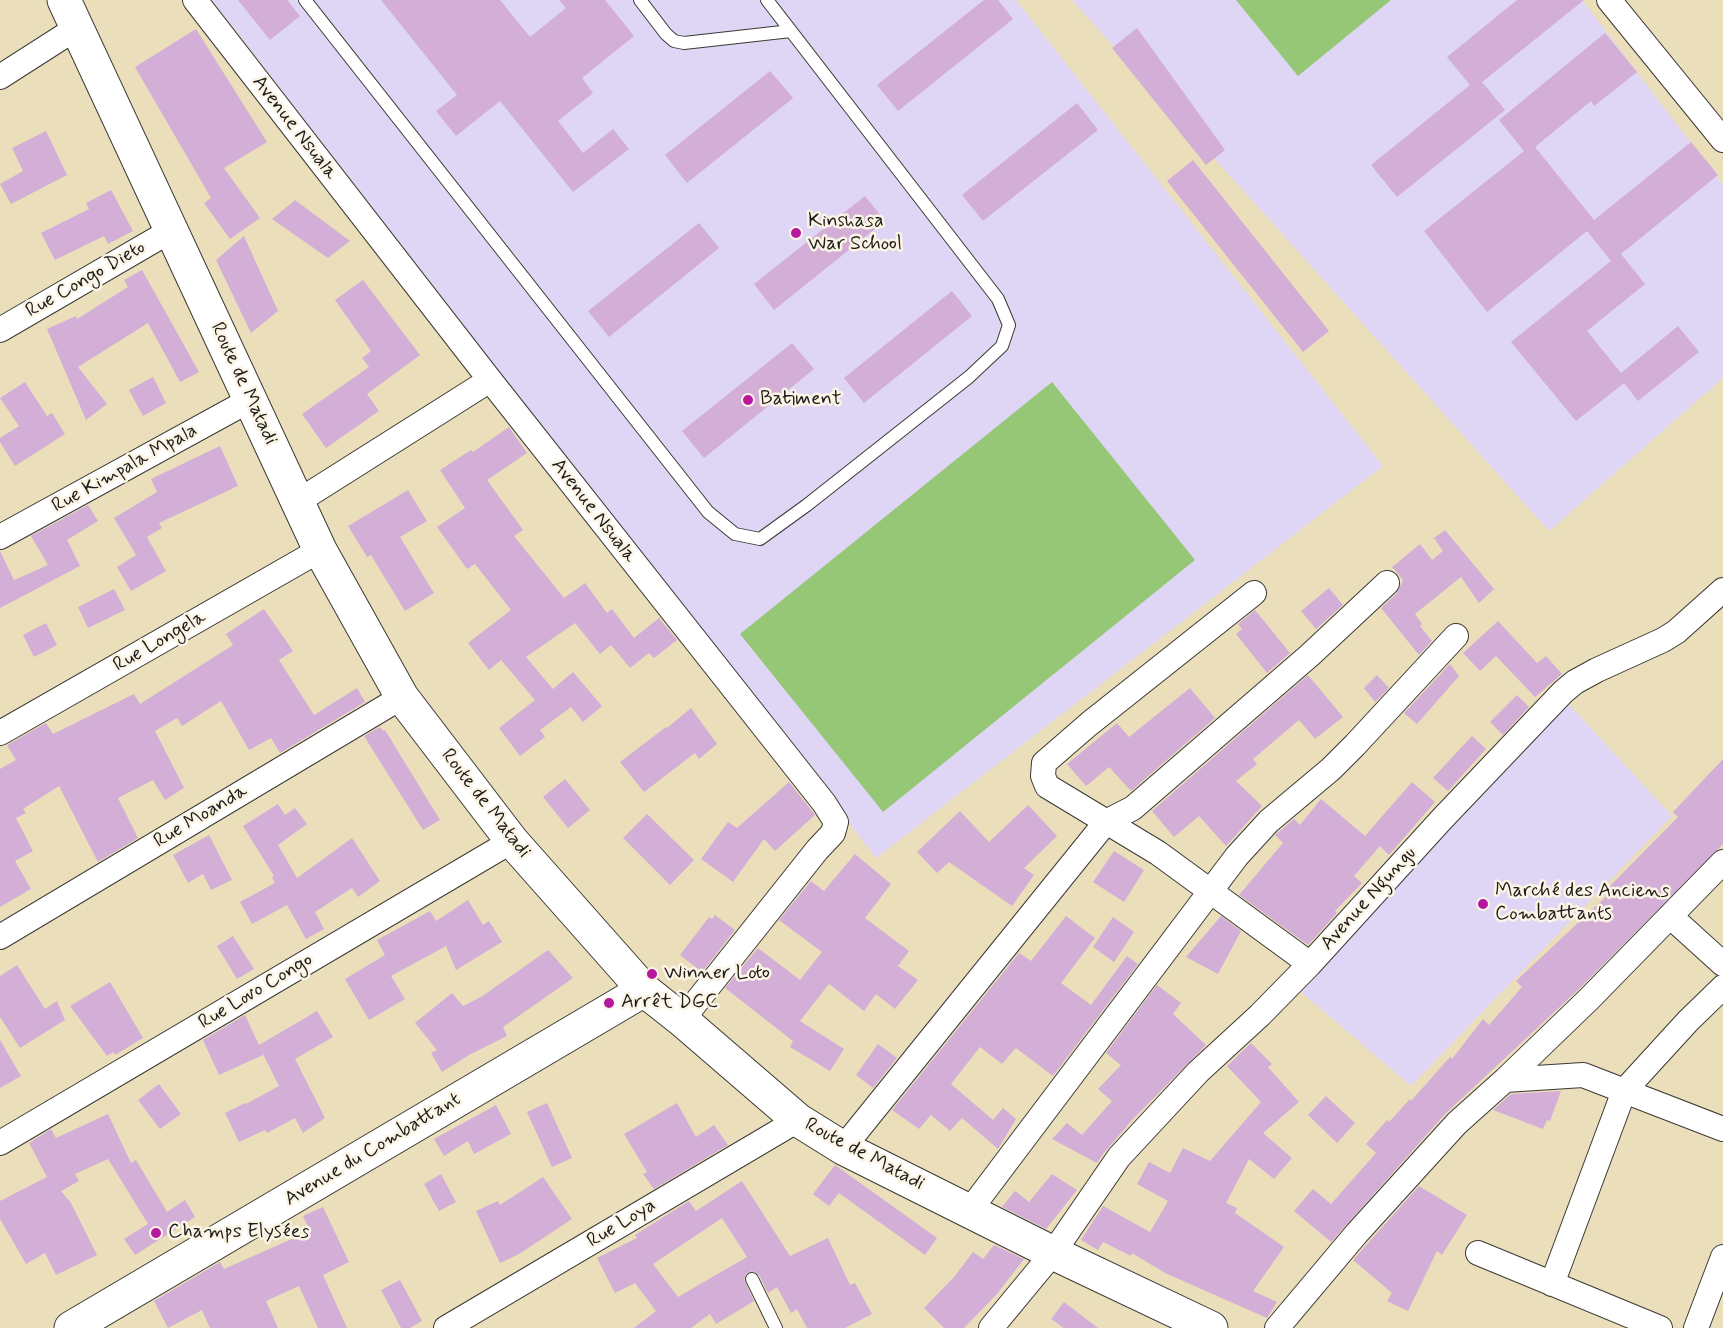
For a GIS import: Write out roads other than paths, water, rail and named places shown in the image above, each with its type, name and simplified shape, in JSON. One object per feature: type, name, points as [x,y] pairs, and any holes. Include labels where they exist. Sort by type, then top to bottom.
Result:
[{"type":"main road","name":"Route de Matadi","points":[[68,7],[320,550],[402,697],[512,841],[644,990],[798,1120],[843,1148],[1053,1253],[1211,1328]]},
{"type":"main road","name":"Avenue du Combattant","points":[[71,1328],[644,990]]},
{"type":"street","name":"Avenue Nsuala","points":[[195,0],[490,380],[824,803],[836,822],[833,833],[682,1020]]},
{"type":"street","points":[[1609,0],[1723,140]]},
{"type":"street","points":[[0,77],[68,7]]},
{"type":"street","name":"Rue Congo Dieto","points":[[0,330],[172,230]]},
{"type":"street","points":[[297,502],[490,380]]},
{"type":"street","name":"Rue Kimpala Mpala","points":[[0,537],[250,400]]},
{"type":"street","name":"Rue Longela","points":[[0,734],[320,550]]},
{"type":"street","points":[[843,1148],[1106,822],[1133,808],[1310,655],[1388,583]]},
{"type":"street","name":"Avenue Ngungu","points":[[991,1328],[1053,1253],[1119,1157],[1198,1072],[1260,1015],[1310,964],[1442,819],[1563,692],[1575,682],[1597,670],[1664,640],[1723,590]]},
{"type":"street","points":[[1254,593],[1089,724],[1044,763],[1043,776],[1047,786],[1158,853],[1310,964]]},
{"type":"street","points":[[970,1210],[1237,856],[1269,821],[1355,745],[1456,636]]},
{"type":"street","name":"Rue Moanda","points":[[0,937],[402,697]]},
{"type":"street","name":"Rue Lovo Congo","points":[[0,1143],[512,841]]},
{"type":"street","points":[[1277,1328],[1358,1233],[1457,1123],[1589,999],[1723,862]]},
{"type":"street","points":[[1670,916],[1723,964]]},
{"type":"street","points":[[1552,1284],[1624,1091],[1688,1021],[1723,987]]},
{"type":"street","points":[[1505,1080],[1583,1075],[1723,1129]]},
{"type":"street","name":"Rue Loya","points":[[446,1328],[798,1120]]},
{"type":"street","points":[[1478,1253],[1660,1328]]},
{"type":"street","points":[[1695,1328],[1723,1257]]},
{"type":"lane","points":[[305,0],[708,512],[735,534],[760,539],[969,377],[1002,346],[1009,325],[998,299],[767,0]]},
{"type":"lane","points":[[640,0],[666,34],[675,41],[684,43],[791,31]]},
{"type":"lane","points":[[752,1279],[776,1328]]},
{"type":"place","name":"Kinshasa War School","points":[[796,233]]},
{"type":"place","name":"Batiment","points":[[748,400]]},
{"type":"place","name":"Marché des Anciens Combattants","points":[[1483,904]]},
{"type":"place","name":"Winner Loto","points":[[652,974]]},
{"type":"place","name":"Arrêt DGC","points":[[609,1003]]},
{"type":"place","name":"Champs Elysées","points":[[156,1233]]}]
